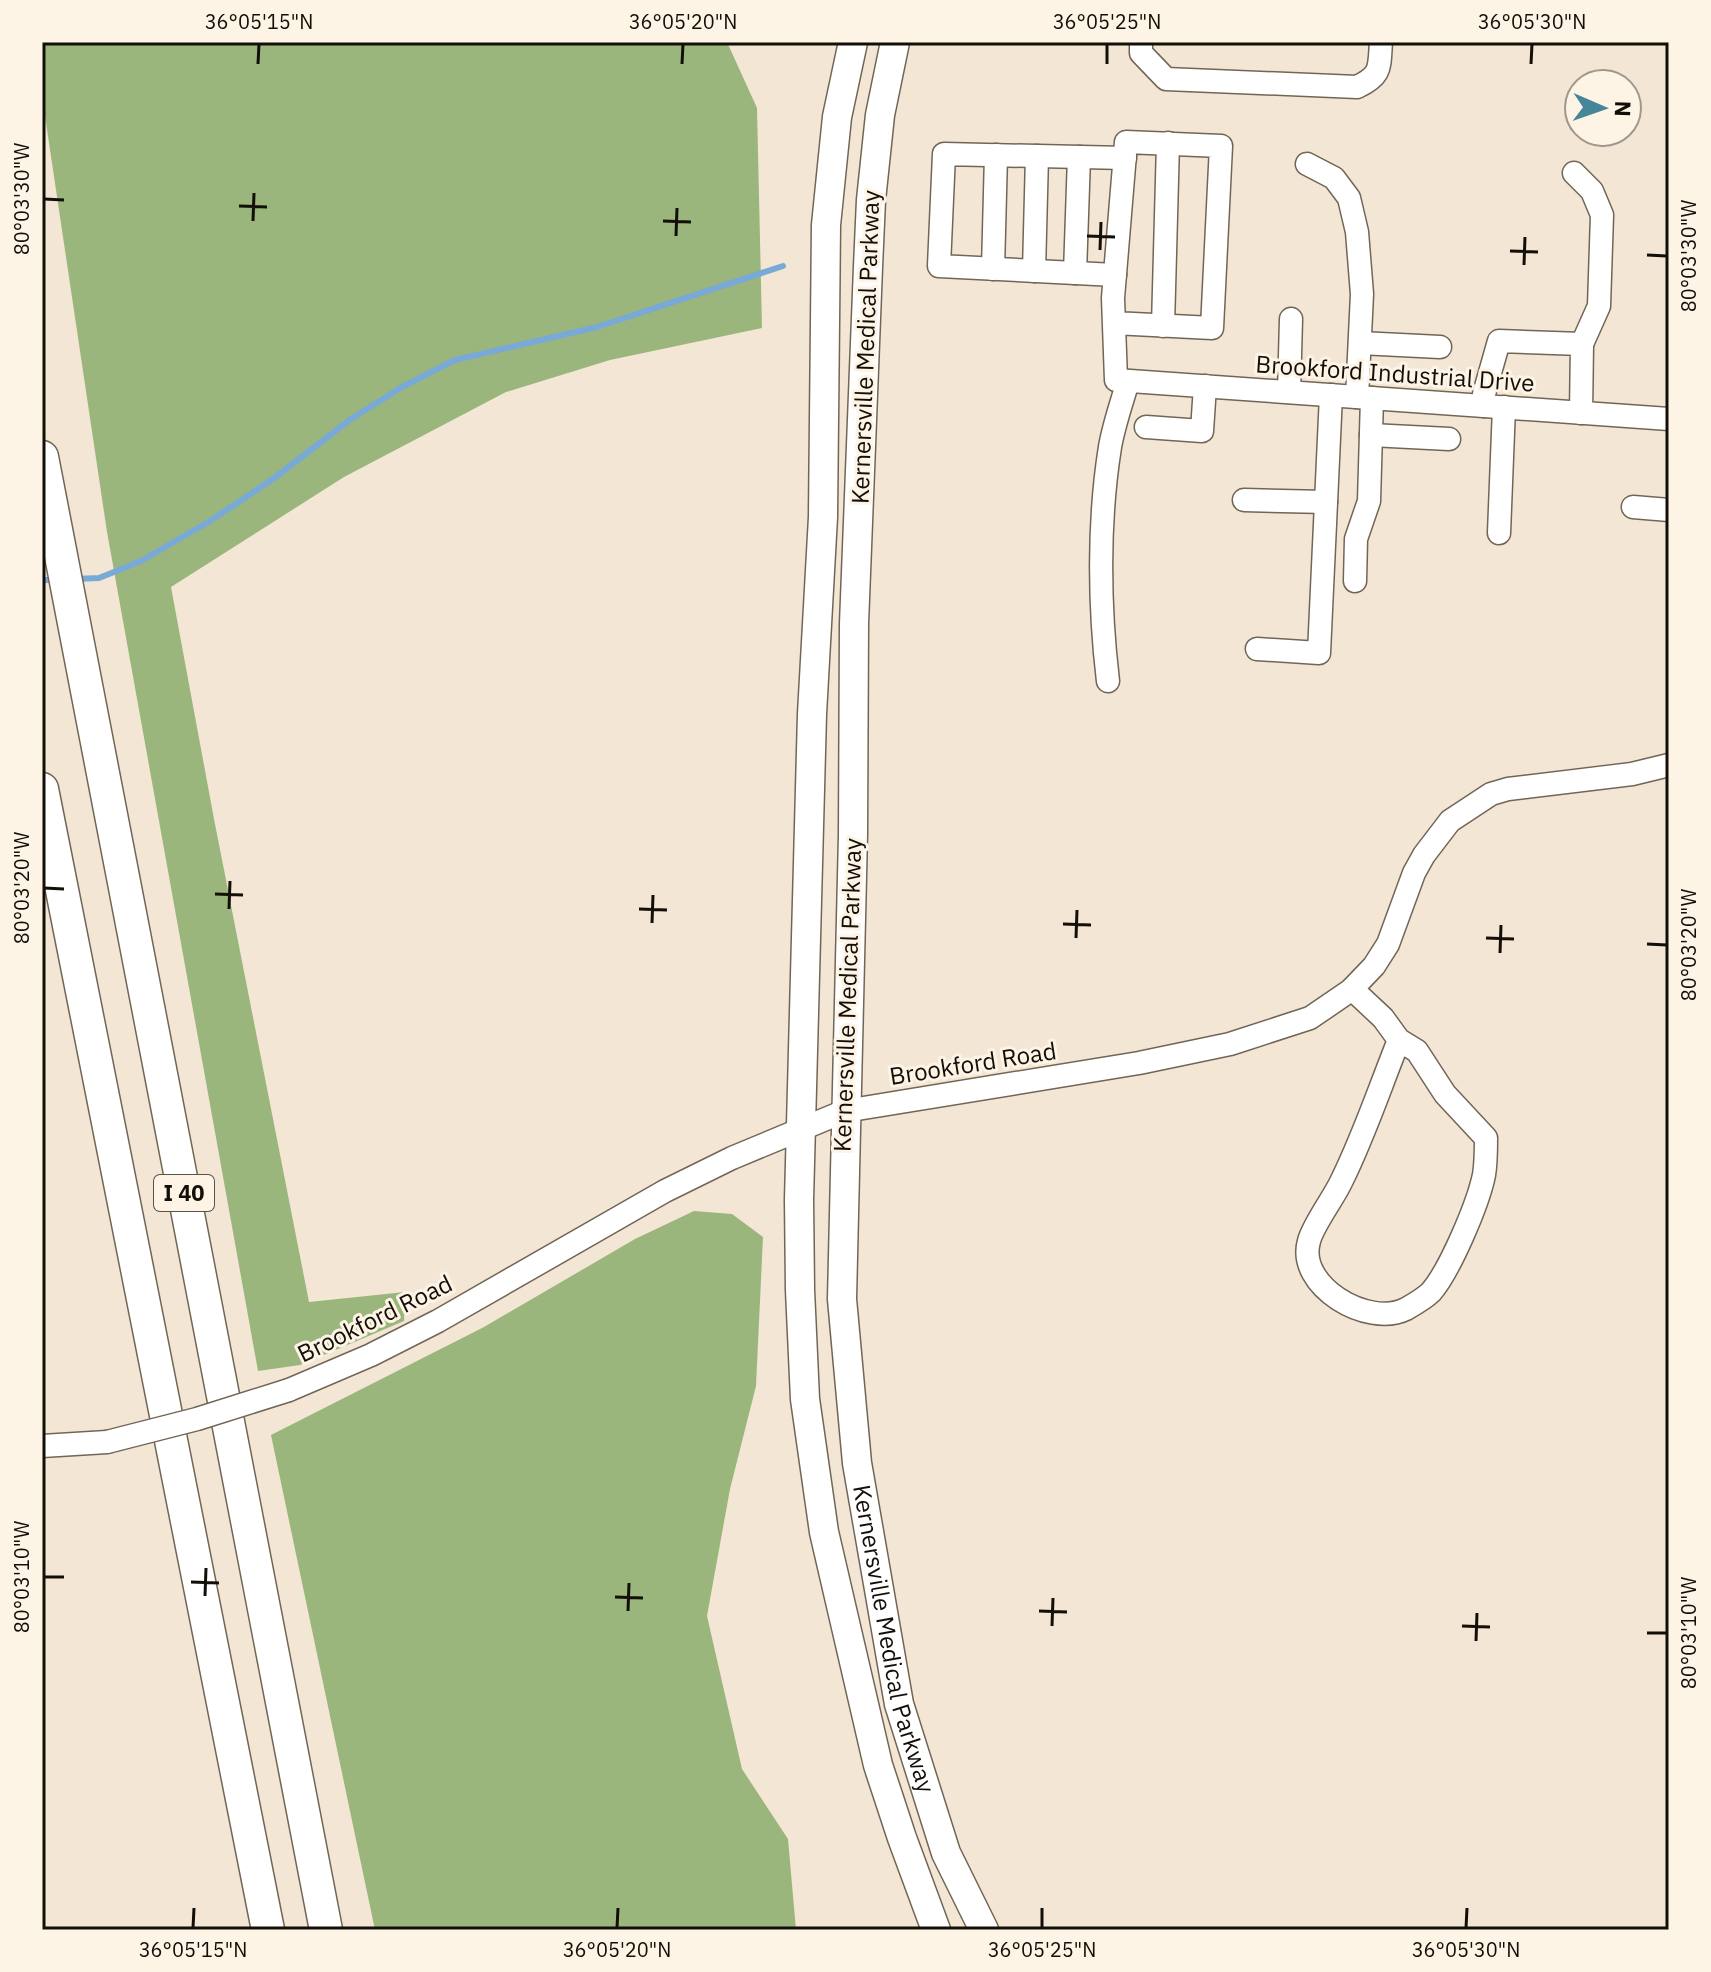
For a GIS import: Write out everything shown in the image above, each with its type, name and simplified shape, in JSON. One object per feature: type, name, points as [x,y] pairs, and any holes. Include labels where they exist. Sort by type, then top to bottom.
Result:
[{"type":"highway","name":"I 40","points":[[42,457],[326,1930]]},
{"type":"highway","name":"I 40","points":[[42,789],[268,1930]]},
{"type":"main road","name":"Kernersville Medical Parkway","points":[[853,42],[837,117],[826,225],[823,517],[812,714],[800,1130],[800,1290],[805,1399],[824,1532],[865,1714],[892,1809],[936,1930]]},
{"type":"main road","name":"Kernersville Medical Parkway","points":[[895,42],[880,115],[871,200],[854,624],[853,834],[842,1299],[849,1393],[866,1524],[899,1704],[946,1853],[984,1930]]},
{"type":"main road","points":[[820,571],[857,572]]},
{"type":"main road","points":[[865,1714],[899,1704]]},
{"type":"street","points":[[1141,42],[1141,53],[1166,79],[1357,87],[1372,80],[1379,70],[1381,42]]},
{"type":"street","points":[[1108,681],[1101,625],[1106,482],[1122,380],[1114,323],[1126,142],[1221,146],[1212,328],[1114,323]]},
{"type":"street","points":[[1163,326],[1168,143]]},
{"type":"street","points":[[1115,275],[939,266],[944,154],[1125,158]]},
{"type":"street","points":[[993,269],[996,155]]},
{"type":"street","points":[[1034,271],[1037,156]]},
{"type":"street","points":[[1075,273],[1079,157]]},
{"type":"street","points":[[1307,164],[1334,178],[1349,198],[1357,232],[1362,294],[1360,343],[1364,398],[1371,435],[1369,501],[1356,539],[1355,581]]},
{"type":"street","points":[[1574,173],[1592,191],[1602,215],[1599,306],[1582,344],[1581,413]]},
{"type":"street","points":[[1289,392],[1291,319]]},
{"type":"street","points":[[1499,533],[1494,407],[1484,394],[1499,341],[1582,344]]},
{"type":"street","points":[[1360,343],[1440,347]]},
{"type":"street","name":"Brookford Industrial Drive","points":[[1122,380],[1669,419]]},
{"type":"street","points":[[1146,427],[1202,431],[1205,386]]},
{"type":"street","points":[[1257,649],[1319,653],[1331,395]]},
{"type":"street","points":[[1371,435],[1449,439]]},
{"type":"street","points":[[1244,500],[1326,502]]},
{"type":"street","points":[[1633,507],[1669,510]]},
{"type":"street","name":"Brookford Road","points":[[42,1446],[107,1442],[197,1419],[289,1390],[371,1355],[438,1321],[665,1191],[732,1158],[845,1111],[1139,1063],[1230,1044],[1310,1018],[1352,989],[1374,966],[1388,944],[1414,873],[1424,855],[1450,821],[1471,806],[1491,794],[1508,789],[1632,774],[1669,765]]},
{"type":"street","points":[[1352,989],[1383,1018],[1399,1040],[1417,1051],[1445,1094],[1486,1138],[1484,1176],[1452,1256],[1430,1293],[1403,1311],[1375,1313],[1354,1309],[1326,1290],[1311,1269],[1308,1242],[1342,1180],[1399,1040]]},
{"type":"green space","points":[[42,42],[727,42],[757,108],[762,328],[610,360],[506,392],[344,477],[171,587],[309,1302],[405,1292],[404,1321],[300,1365],[258,1371],[107,532],[42,96]]},
{"type":"green space","points":[[694,1211],[732,1214],[763,1237],[756,1386],[730,1489],[707,1616],[742,1769],[788,1839],[796,1930],[375,1930],[271,1435],[484,1327],[635,1239]]},
{"type":"waterway","points":[[75,579],[99,578],[141,561],[210,521],[273,479],[351,419],[402,387],[455,360],[597,327],[783,266]]},
{"type":"waterway","points":[[42,580],[56,580]]}]
